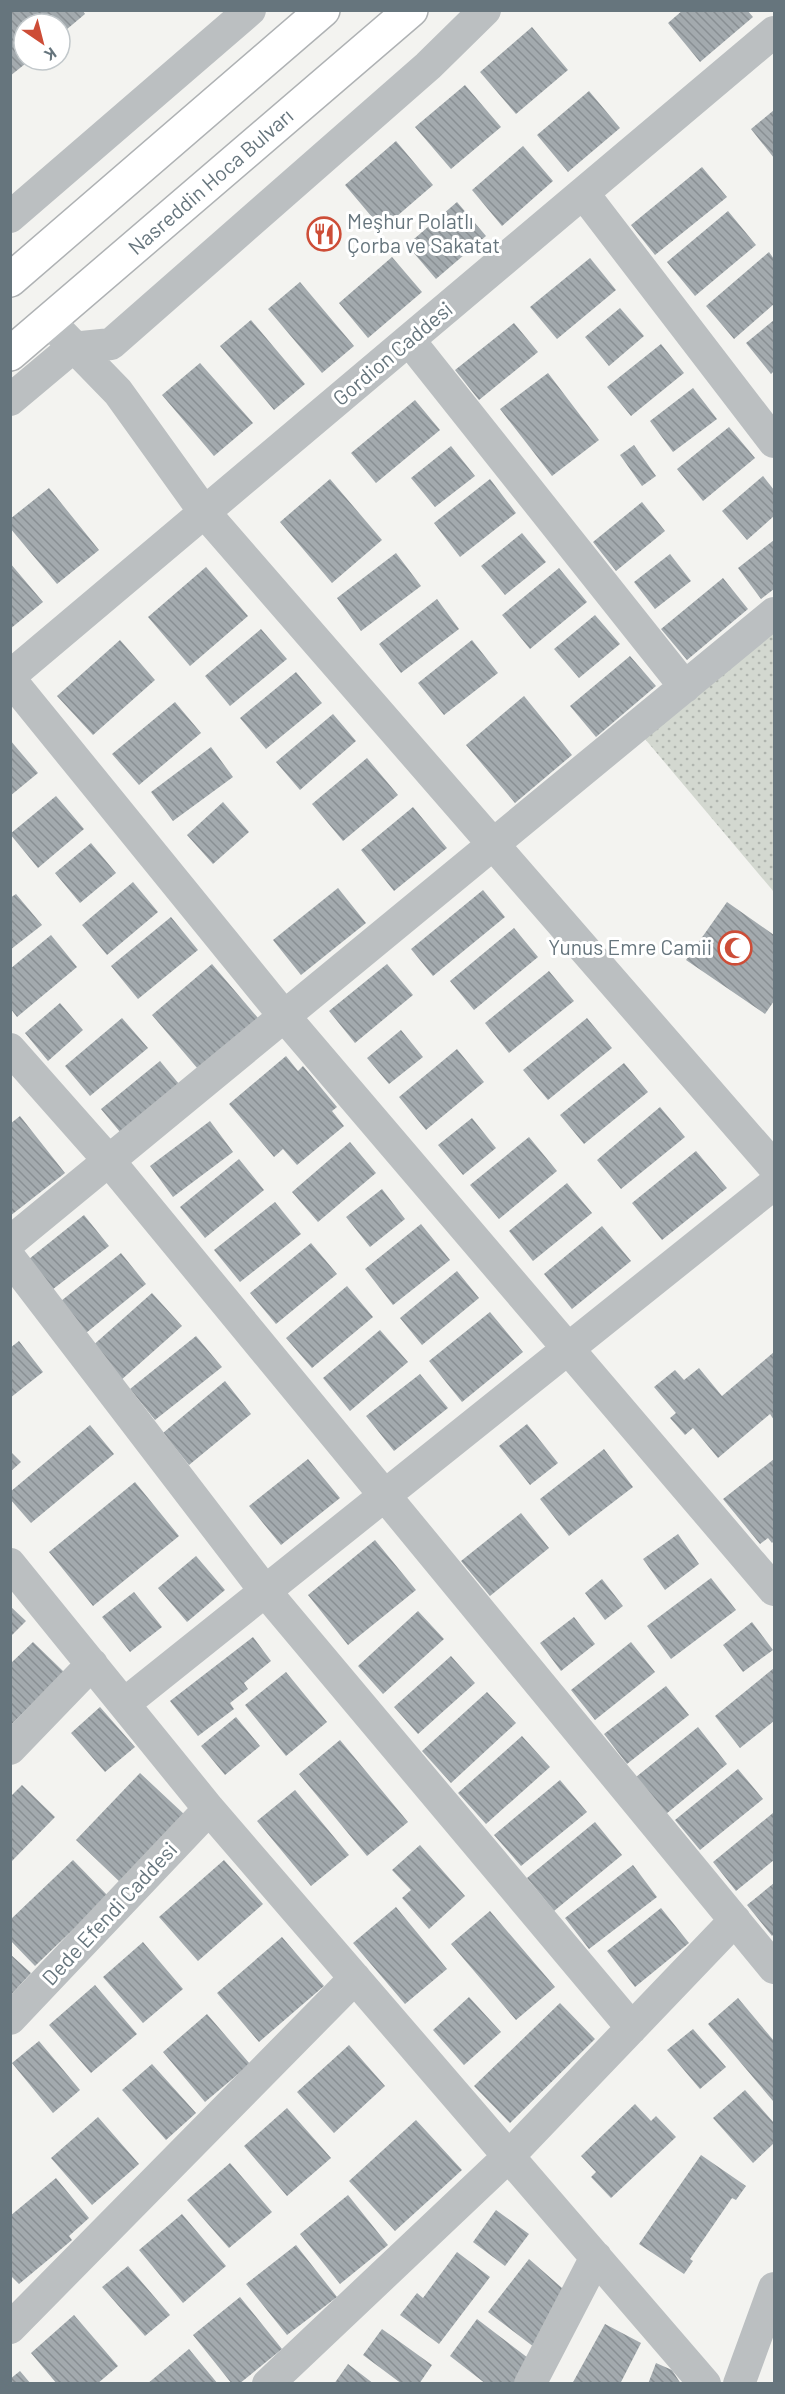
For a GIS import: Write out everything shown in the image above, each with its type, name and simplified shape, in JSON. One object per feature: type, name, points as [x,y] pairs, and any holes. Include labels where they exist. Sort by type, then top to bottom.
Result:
[{"type":"highway","points":[[10,280],[322,10]]},
{"type":"highway","name":"Nasreddin Hoca Bulvarı","points":[[10,354],[411,10]]},
{"type":"street","points":[[10,217],[250,10]]},
{"type":"street","points":[[10,400],[72,348],[111,344],[428,66],[485,10]]},
{"type":"street","name":"Gordion Caddesi","points":[[10,677],[773,35]]},
{"type":"street","points":[[583,194],[774,442]]},
{"type":"street","points":[[49,321],[72,348],[118,392],[205,513],[774,1167]]},
{"type":"street","points":[[409,340],[685,687]]},
{"type":"street","points":[[10,1242],[774,613]]},
{"type":"street","points":[[10,677],[285,1017],[774,1590]]},
{"type":"street","points":[[10,1049],[110,1162],[774,1968]]},
{"type":"street","points":[[124,1704],[774,1184]]},
{"type":"street","points":[[10,1258],[265,1591],[632,2028]]},
{"type":"street","points":[[10,1564],[209,1809],[705,2384]]},
{"type":"street","points":[[10,1749],[92,1664]]},
{"type":"street","name":"Dede Efendi Caddesi","points":[[10,2019],[209,1809]]},
{"type":"street","points":[[268,2384],[508,2156],[735,1920]]},
{"type":"street","points":[[10,2328],[355,1978]]},
{"type":"street","points":[[530,2384],[596,2257]]},
{"type":"street","points":[[739,2384],[774,2288]]},
{"type":"shaded area","points":[[774,630],[774,892],[645,739]]},
{"type":"building","points":[[10,10],[82,10],[85,14],[72,25],[72,12],[12,12],[12,72],[15,72],[10,76]]},
{"type":"building","points":[[683,10],[747,10],[753,17],[700,62],[668,23]]},
{"type":"building","points":[[532,27],[568,70],[516,114],[480,72]]},
{"type":"building","points":[[465,85],[501,127],[451,169],[415,127]]},
{"type":"building","points":[[589,91],[620,128],[568,172],[537,135]]},
{"type":"building","points":[[774,110],[774,158],[751,129]]},
{"type":"building","points":[[396,141],[433,185],[382,229],[345,185]]},
{"type":"building","points":[[523,146],[553,181],[502,226],[472,190]]},
{"type":"building","points":[[702,167],[727,197],[655,255],[631,225]]},
{"type":"building","points":[[457,202],[486,236],[436,279],[407,245]]},
{"type":"building","points":[[728,211],[756,245],[695,296],[667,262]]},
{"type":"building","points":[[769,252],[774,259],[774,304],[734,339],[706,306]]},
{"type":"building","points":[[392,257],[422,292],[368,338],[339,303]]},
{"type":"building","points":[[590,258],[616,290],[557,339],[530,307]]},
{"type":"building","points":[[300,282],[354,346],[322,373],[268,309]]},
{"type":"building","points":[[620,308],[644,336],[609,366],[585,337]]},
{"type":"building","points":[[251,320],[305,384],[274,410],[220,346]]},
{"type":"building","points":[[774,320],[774,371],[771,374],[746,343]]},
{"type":"building","points":[[514,323],[538,352],[479,400],[455,370]]},
{"type":"building","points":[[661,344],[684,373],[631,416],[607,387]]},
{"type":"building","points":[[200,363],[253,423],[214,456],[162,395]]},
{"type":"building","points":[[548,373],[599,440],[552,476],[500,409]]},
{"type":"building","points":[[693,388],[717,419],[673,452],[650,421]]},
{"type":"building","points":[[415,400],[440,430],[376,483],[351,453]]},
{"type":"building","points":[[729,427],[755,458],[703,501],[677,469]]},
{"type":"building","points":[[634,445],[656,476],[642,486],[620,455]]},
{"type":"building","points":[[451,446],[475,476],[435,507],[411,478]]},
{"type":"building","points":[[763,476],[774,490],[774,516],[747,540],[722,511]]},
{"type":"building","points":[[330,479],[382,540],[332,583],[280,522]]},
{"type":"building","points":[[490,479],[516,513],[460,557],[434,523]]},
{"type":"building","points":[[49,488],[99,550],[57,584],[10,528],[10,519]]},
{"type":"building","points":[[642,502],[665,531],[616,571],[593,542]]},
{"type":"building","points":[[522,533],[546,562],[505,595],[481,566]]},
{"type":"building","points":[[774,540],[774,589],[761,599],[738,568]]},
{"type":"building","points":[[396,553],[421,586],[361,631],[337,598]]},
{"type":"building","points":[[670,554],[691,581],[655,609],[634,582]]},
{"type":"building","points":[[10,563],[43,602],[10,629]]},
{"type":"building","points":[[206,567],[248,616],[190,666],[148,617]]},
{"type":"building","points":[[559,568],[587,602],[530,649],[502,615]]},
{"type":"building","points":[[723,578],[748,609],[687,660],[661,629]]},
{"type":"building","points":[[437,599],[459,629],[401,673],[379,644]]},
{"type":"building","points":[[595,615],[620,644],[579,678],[554,649]]},
{"type":"building","points":[[261,629],[287,659],[230,706],[205,676]]},
{"type":"building","points":[[120,640],[155,680],[93,735],[57,696]]},
{"type":"building","points":[[472,640],[498,673],[444,715],[418,683]]},
{"type":"building","points":[[630,656],[656,686],[596,737],[570,706]]},
{"type":"building","points":[[296,672],[322,703],[266,749],[240,718]]},
{"type":"building","points":[[524,696],[572,755],[515,803],[466,745]]},
{"type":"building","points":[[175,702],[201,733],[139,785],[112,754]]},
{"type":"building","points":[[333,714],[356,741],[300,790],[276,762]]},
{"type":"building","points":[[10,740],[38,773],[10,796]]},
{"type":"building","points":[[211,747],[233,777],[173,821],[151,792]]},
{"type":"building","points":[[367,758],[398,795],[343,841],[312,804]]},
{"type":"building","points":[[56,796],[84,829],[38,868],[10,834]]},
{"type":"building","points":[[223,802],[249,832],[213,864],[187,835]]},
{"type":"building","points":[[413,807],[447,848],[394,891],[361,850]]},
{"type":"building","points":[[91,843],[116,873],[80,903],[55,873]]},
{"type":"building","points":[[133,882],[158,912],[107,955],[82,925]]},
{"type":"building","points":[[338,888],[366,923],[301,975],[273,940]]},
{"type":"building","points":[[483,890],[505,917],[433,976],[411,949]]},
{"type":"building","points":[[16,894],[42,925],[10,950],[10,898]]},
{"type":"building","name":"Yunus Emre Camii","points":[[727,902],[774,935],[774,1001],[765,1014],[686,960]]},
{"type":"building","points":[[171,917],[198,950],[138,999],[111,966]]},
{"type":"building","points":[[514,928],[538,957],[474,1010],[450,981]]},
{"type":"building","points":[[51,935],[77,967],[17,1017],[10,1008],[10,969]]},
{"type":"building","points":[[212,964],[258,1018],[198,1069],[152,1015]]},
{"type":"building","points":[[387,964],[413,995],[355,1043],[329,1011]]},
{"type":"building","points":[[549,971],[574,1001],[509,1053],[485,1023]]},
{"type":"building","points":[[60,1003],[83,1030],[48,1061],[25,1033]]},
{"type":"building","points":[[122,1018],[148,1048],[90,1096],[65,1066]]},
{"type":"building","points":[[587,1018],[612,1048],[548,1100],[523,1070]]},
{"type":"building","points":[[401,1030],[423,1057],[389,1084],[367,1058]]},
{"type":"building","points":[[457,1049],[484,1082],[426,1130],[399,1097]]},
{"type":"building","points":[[286,1056],[298,1071],[303,1066],[337,1107],[332,1111],[344,1126],[297,1165],[283,1149],[274,1157],[229,1104]]},
{"type":"building","points":[[160,1061],[184,1090],[125,1138],[101,1109]]},
{"type":"building","points":[[624,1063],[648,1092],[584,1144],[560,1115]]},
{"type":"building","points":[[660,1107],[685,1137],[621,1189],[597,1160]]},
{"type":"building","points":[[20,1116],[65,1173],[10,1216],[10,1124]]},
{"type":"building","points":[[472,1118],[496,1148],[463,1175],[438,1145]]},
{"type":"building","points":[[210,1121],[233,1152],[173,1197],[150,1166]]},
{"type":"building","points":[[529,1137],[557,1171],[499,1219],[470,1185]]},
{"type":"building","points":[[350,1142],[376,1173],[318,1222],[292,1192]]},
{"type":"building","points":[[696,1151],[727,1188],[662,1240],[632,1203]]},
{"type":"building","points":[[239,1159],[264,1190],[205,1238],[180,1207]]},
{"type":"building","points":[[567,1183],[592,1213],[533,1261],[509,1231]]},
{"type":"building","points":[[382,1189],[405,1219],[370,1247],[346,1217]]},
{"type":"building","points":[[275,1202],[301,1234],[240,1282],[214,1250]]},
{"type":"building","points":[[84,1215],[109,1246],[48,1293],[24,1263]]},
{"type":"building","points":[[421,1224],[450,1260],[393,1305],[365,1269]]},
{"type":"building","points":[[602,1226],[631,1261],[572,1309],[544,1274]]},
{"type":"building","points":[[311,1243],[337,1274],[276,1324],[250,1293]]},
{"type":"building","points":[[121,1253],[146,1284],[86,1333],[61,1301]]},
{"type":"building","points":[[457,1271],[479,1298],[422,1345],[400,1318]]},
{"type":"building","points":[[347,1286],[373,1317],[312,1368],[286,1338]]},
{"type":"building","points":[[152,1293],[182,1326],[120,1381],[90,1348]]},
{"type":"building","points":[[490,1312],[523,1352],[462,1402],[429,1361]]},
{"type":"building","points":[[380,1330],[408,1362],[350,1411],[323,1378]]},
{"type":"building","points":[[196,1336],[222,1367],[155,1420],[130,1389]]},
{"type":"building","points":[[19,1341],[43,1372],[10,1398],[10,1348]]},
{"type":"building","points":[[774,1352],[774,1420],[770,1414],[718,1458],[693,1428],[685,1435],[670,1418],[676,1413],[654,1387],[675,1370],[684,1380],[699,1368],[722,1396]]},
{"type":"building","points":[[420,1374],[448,1408],[394,1451],[366,1416]]},
{"type":"building","points":[[225,1381],[251,1414],[189,1465],[163,1433]]},
{"type":"building","points":[[527,1424],[558,1463],[530,1485],[499,1446]]},
{"type":"building","points":[[90,1425],[114,1454],[31,1523],[10,1499],[10,1492]]},
{"type":"building","points":[[604,1449],[633,1487],[569,1536],[540,1499]]},
{"type":"building","points":[[10,1451],[21,1462],[10,1472]]},
{"type":"building","points":[[308,1459],[340,1498],[281,1545],[249,1506]]},
{"type":"building","points":[[774,1459],[774,1541],[772,1543],[768,1538],[760,1544],[723,1499]]},
{"type":"building","points":[[135,1482],[179,1536],[93,1606],[49,1552]]},
{"type":"building","points":[[521,1513],[549,1548],[490,1596],[461,1561]]},
{"type":"building","points":[[678,1534],[699,1564],[665,1590],[643,1559]]},
{"type":"building","points":[[375,1540],[416,1590],[348,1645],[308,1595]]},
{"type":"building","points":[[196,1556],[225,1590],[187,1622],[158,1588]]},
{"type":"building","points":[[711,1578],[736,1610],[671,1659],[647,1626]]},
{"type":"building","points":[[602,1579],[623,1606],[605,1620],[585,1593]]},
{"type":"building","points":[[134,1592],[162,1627],[130,1652],[102,1617]]},
{"type":"building","points":[[10,1606],[26,1621],[10,1637]]},
{"type":"building","points":[[418,1611],[444,1639],[383,1694],[358,1666]]},
{"type":"building","points":[[574,1617],[595,1644],[561,1671],[540,1643]]},
{"type":"building","points":[[752,1622],[773,1650],[743,1672],[723,1645]]},
{"type":"building","points":[[253,1637],[271,1661],[244,1683],[248,1689],[230,1703],[234,1709],[198,1736],[170,1701]]},
{"type":"building","points":[[33,1642],[64,1672],[10,1726],[10,1664]]},
{"type":"building","points":[[631,1642],[655,1672],[595,1720],[571,1690]]},
{"type":"building","points":[[451,1656],[475,1683],[418,1734],[394,1707]]},
{"type":"building","points":[[774,1668],[774,1721],[740,1748],[715,1716]]},
{"type":"building","points":[[286,1672],[327,1722],[286,1756],[245,1705]]},
{"type":"building","points":[[666,1686],[689,1715],[627,1764],[604,1734]]},
{"type":"building","points":[[487,1692],[516,1723],[451,1783],[422,1751]]},
{"type":"building","points":[[100,1707],[135,1747],[105,1772],[71,1733]]},
{"type":"building","points":[[236,1717],[260,1746],[225,1775],[201,1746]]},
{"type":"building","points":[[698,1727],[727,1764],[666,1814],[636,1777]]},
{"type":"building","points":[[522,1736],[550,1767],[486,1824],[458,1793]]},
{"type":"building","points":[[340,1740],[408,1822],[367,1856],[299,1774]]},
{"type":"building","points":[[738,1769],[763,1799],[700,1850],[675,1820]]},
{"type":"building","points":[[140,1773],[186,1816],[122,1884],[76,1840]]},
{"type":"building","points":[[560,1780],[587,1812],[521,1866],[494,1835]]},
{"type":"building","points":[[22,1785],[55,1817],[10,1863],[10,1797]]},
{"type":"building","points":[[295,1790],[349,1855],[311,1886],[257,1821]]},
{"type":"building","points":[[773,1813],[774,1860],[736,1891],[713,1862]]},
{"type":"building","points":[[595,1822],[622,1855],[554,1911],[527,1878]]},
{"type":"building","points":[[420,1845],[465,1896],[429,1929],[402,1898],[411,1890],[392,1870]]},
{"type":"building","points":[[73,1860],[108,1896],[35,1966],[10,1940],[10,1920]]},
{"type":"building","points":[[224,1860],[263,1904],[198,1961],[159,1917]]},
{"type":"building","points":[[633,1865],[657,1897],[589,1949],[565,1918]]},
{"type":"building","points":[[774,1883],[774,1934],[772,1936],[747,1905]]},
{"type":"building","points":[[396,1907],[447,1969],[405,2004],[353,1943]]},
{"type":"building","points":[[661,1908],[689,1943],[635,1987],[607,1951]]},
{"type":"building","points":[[490,1911],[555,1987],[516,2020],[451,1944]]},
{"type":"building","points":[[282,1937],[324,1986],[259,2042],[217,1993]]},
{"type":"building","points":[[143,1942],[183,1989],[143,2023],[103,1977]]},
{"type":"building","points":[[10,1954],[31,1973],[10,1996]]},
{"type":"building","points":[[95,1985],[137,2034],[91,2073],[49,2025]]},
{"type":"building","points":[[469,1997],[501,2032],[464,2065],[433,2030]]},
{"type":"building","points":[[738,1998],[774,2041],[773,2101],[708,2024]]},
{"type":"building","points":[[560,2003],[595,2039],[510,2123],[474,2086]]},
{"type":"building","points":[[207,2014],[250,2064],[205,2102],[163,2052]]},
{"type":"building","points":[[693,2029],[726,2067],[700,2089],[667,2050]]},
{"type":"building","points":[[39,2041],[80,2090],[53,2113],[12,2063]]},
{"type":"building","points":[[349,2045],[385,2086],[334,2133],[297,2092]]},
{"type":"building","points":[[152,2064],[196,2113],[166,2140],[122,2090]]},
{"type":"building","points":[[745,2090],[774,2123],[774,2143],[753,2163],[713,2118]]},
{"type":"building","points":[[635,2104],[651,2121],[656,2116],[676,2137],[611,2198],[591,2177],[596,2172],[581,2156]]},
{"type":"building","points":[[287,2108],[331,2158],[287,2196],[244,2146]]},
{"type":"building","points":[[98,2117],[139,2164],[92,2205],[51,2158]]},
{"type":"building","points":[[416,2120],[462,2170],[395,2231],[349,2181]]},
{"type":"building","points":[[701,2155],[746,2186],[736,2200],[732,2198],[690,2259],[693,2261],[684,2274],[639,2244]]},
{"type":"building","points":[[230,2163],[272,2212],[229,2248],[187,2200]]},
{"type":"building","points":[[56,2178],[89,2218],[69,2236],[72,2240],[19,2284],[10,2275],[10,2216]]},
{"type":"building","points":[[348,2195],[388,2245],[340,2284],[300,2234]]},
{"type":"building","points":[[496,2210],[529,2234],[505,2266],[473,2242]]},
{"type":"building","points":[[182,2214],[226,2266],[183,2303],[139,2250]]},
{"type":"building","points":[[296,2245],[337,2297],[287,2335],[246,2284]]},
{"type":"building","points":[[457,2252],[490,2277],[439,2344],[400,2315],[417,2293],[423,2298]]},
{"type":"building","points":[[529,2259],[570,2295],[534,2347],[488,2312]]},
{"type":"building","points":[[128,2266],[170,2315],[145,2336],[102,2287]]},
{"type":"building","points":[[240,2297],[282,2349],[239,2384],[232,2384],[193,2335]]},
{"type":"building","points":[[74,2315],[118,2366],[97,2384],[57,2384],[31,2353]]},
{"type":"building","points":[[477,2319],[532,2361],[515,2384],[486,2384],[450,2356]]},
{"type":"building","points":[[605,2324],[641,2343],[620,2384],[572,2384]]},
{"type":"building","points":[[382,2329],[432,2365],[419,2384],[402,2384],[363,2355]]},
{"type":"building","points":[[189,2349],[218,2384],[147,2384]]},
{"type":"building","points":[[656,2363],[672,2370],[681,2384],[648,2384]]},
{"type":"building","points":[[348,2364],[374,2384],[334,2384]]},
{"type":"building","points":[[20,2371],[31,2384],[10,2384],[10,2379]]},
{"type":"place","name":"Meşhur Polatlı Çorba ve Sakatat","points":[[324,234]]},
{"type":"place","name":"Yunus Emre Camii","points":[[735,948]]}]
